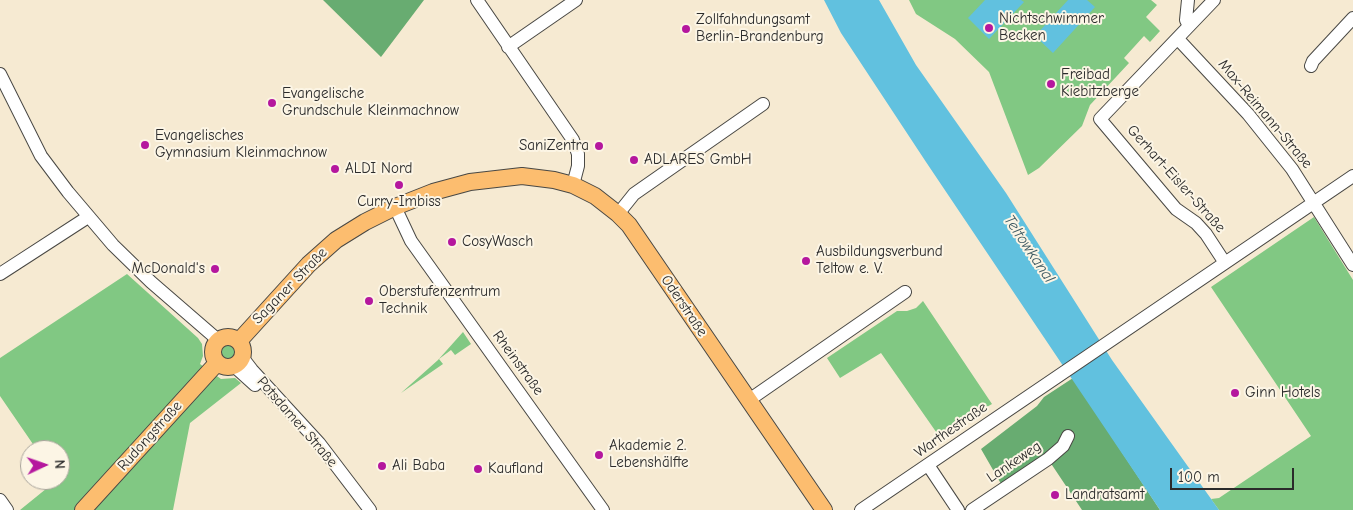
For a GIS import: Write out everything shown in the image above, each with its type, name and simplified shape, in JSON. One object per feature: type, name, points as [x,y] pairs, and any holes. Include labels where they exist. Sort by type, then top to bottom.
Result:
[{"type":"main road","name":"Saganer Straße","points":[[239,341],[309,264],[336,240],[394,207],[433,192],[470,182],[522,176],[554,180],[573,185]]},
{"type":"main road","name":"Oderstraße","points":[[573,185],[590,193],[618,214],[638,238],[824,510]]},
{"type":"main road","points":[[228,336],[239,341],[243,348],[238,362],[226,367],[217,363],[213,350],[218,340],[228,336]]},
{"type":"main road","name":"Rudongstraße","points":[[83,510],[217,363]]},
{"type":"street","points":[[476,0],[573,140],[578,154],[578,166],[573,185]]},
{"type":"street","points":[[508,47],[576,0]]},
{"type":"street","points":[[1188,0],[1186,20],[1189,26]]},
{"type":"street","points":[[1178,39],[1214,0]]},
{"type":"street","points":[[1312,66],[1313,61],[1353,18]]},
{"type":"street","name":"Gerhart-Eisler-Straße","points":[[1178,39],[1100,119],[1176,209],[1196,223],[1206,234],[1225,263]]},
{"type":"street","name":"Max-Reimann-Straße","points":[[1178,39],[1248,114],[1292,169],[1353,265]]},
{"type":"street","points":[[2,82],[41,156],[88,217],[113,245],[151,282],[218,340]]},
{"type":"street","points":[[618,214],[634,194],[764,104]]},
{"type":"street","points":[[1225,263],[1353,176]]},
{"type":"street","name":"Rheinstraße","points":[[394,207],[416,249],[603,510]]},
{"type":"street","points":[[0,274],[88,217]]},
{"type":"street","name":"Warthestraße","points":[[861,510],[1225,263]]},
{"type":"street","points":[[749,400],[905,292]]},
{"type":"street","name":"Potsdamer Straße","points":[[238,362],[246,376],[324,462],[352,486],[370,510]]},
{"type":"street","name":"Lankeweg","points":[[972,510],[1048,459],[1063,446],[1068,436]]},
{"type":"street","points":[[928,465],[958,510]]},
{"type":"street","points":[[0,500],[7,510]]},
{"type":"green space","points":[[323,0],[424,0],[381,57]]},
{"type":"green space","name":"Freibad Kiebitzberge","points":[[909,0],[1151,0],[1157,5],[1146,17],[1160,31],[1150,42],[1144,36],[1124,58],[1129,63],[1090,105],[1082,126],[1039,168],[1028,175],[989,72],[955,39],[916,14]]},
{"type":"green space","points":[[1314,217],[1353,280],[1353,510],[1219,510],[1211,499],[1219,498],[1311,436],[1211,287]]},
{"type":"green space","points":[[127,274],[198,338],[202,344],[203,356],[200,364],[221,379],[235,378],[241,383],[190,423],[173,510],[20,510],[45,490],[70,490],[70,440],[30,440],[0,396],[0,358]]},
{"type":"green space","points":[[923,301],[992,404],[964,420],[941,439],[881,353],[840,378],[827,358],[897,311],[907,311],[916,308]]},
{"type":"green space","points":[[463,332],[471,344],[455,355],[451,350],[439,359],[443,364],[401,393],[438,360]]},
{"type":"green space","points":[[225,343],[233,343],[238,348],[236,359],[225,361],[220,356],[220,348]]},
{"type":"green space","points":[[1073,378],[1160,510],[1082,510],[1048,459],[1004,489],[981,449],[1037,406],[1044,397]]},
{"type":"water","name":"Teltowkanal","points":[[824,0],[879,0],[916,65],[1006,193],[1112,360],[1219,510],[1160,510],[841,33]]},
{"type":"water","name":"Nichtschwimmer Becken","points":[[985,0],[1021,0],[1024,2],[989,39],[968,18]]},
{"type":"water","points":[[1068,0],[1087,0],[1095,7],[1053,53],[1035,36]]},
{"type":"place","name":"Nichtschwimmer Becken","points":[[989,28]]},
{"type":"place","name":"Zollfahndungsamt Berlin-Brandenburg","points":[[686,29]]},
{"type":"place","name":"Freibad Kiebitzberge","points":[[1051,84]]},
{"type":"place","name":"Evangelische Grundschule Kleinmachnow","points":[[272,103]]},
{"type":"place","name":"Evangelisches Gymnasium Kleinmachnow","points":[[145,145]]},
{"type":"place","name":"SaniZentra","points":[[599,146]]},
{"type":"place","name":"ADLARES GmbH","points":[[634,160]]},
{"type":"place","name":"ALDI Nord","points":[[335,169]]},
{"type":"place","name":"Curry-Imbiss","points":[[399,185]]},
{"type":"place","name":"CosyWasch","points":[[452,242]]},
{"type":"place","name":"Ausbildungsverbund Teltow e. V.","points":[[806,261]]},
{"type":"place","name":"McDonald's","points":[[215,269]]},
{"type":"place","name":"Oberstufenzentrum Technik","points":[[369,301]]},
{"type":"place","name":"Ginn Hotels","points":[[1235,393]]},
{"type":"place","name":"Akademie 2. Lebenshälfte","points":[[599,455]]},
{"type":"place","name":"Ali Baba","points":[[382,466]]},
{"type":"place","name":"Kaufland","points":[[478,469]]},
{"type":"place","name":"Landratsamt","points":[[1055,495]]}]
